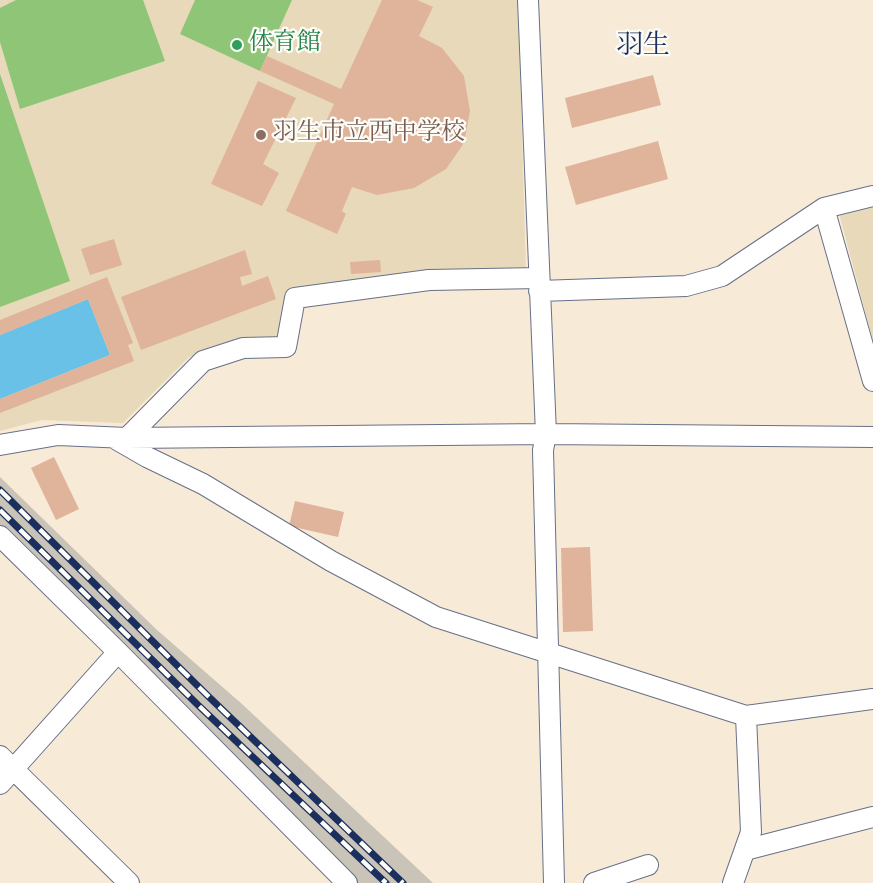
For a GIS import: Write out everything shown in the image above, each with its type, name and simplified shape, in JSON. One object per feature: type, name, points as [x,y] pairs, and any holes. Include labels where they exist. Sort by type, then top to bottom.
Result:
[{"type":"street","points":[[528,0],[546,434],[543,450],[554,883]]},
{"type":"street","points":[[120,438],[203,361],[243,348],[286,347],[295,298],[429,280],[641,289],[686,286],[722,276],[824,208],[873,196]]},
{"type":"street","points":[[824,208],[873,381]]},
{"type":"street","points":[[0,445],[58,435],[120,438],[546,434],[873,436]]},
{"type":"street","points":[[120,438],[147,457],[203,484],[331,561],[436,617],[746,716],[873,699]]},
{"type":"street","points":[[0,536],[346,883]]},
{"type":"street","points":[[0,784],[7,762],[118,652]]},
{"type":"street","points":[[733,883],[751,832],[746,716]]},
{"type":"street","points":[[7,762],[129,883]]},
{"type":"street","points":[[745,850],[873,818]]},
{"type":"street","points":[[594,883],[648,865]]},
{"type":"shaded area","name":"羽生市立西中学校","points":[[0,0],[518,0],[526,271],[287,290],[278,341],[251,339],[189,357],[123,423],[42,420],[0,431]]},
{"type":"shaded area","points":[[873,206],[873,341],[839,213]]},
{"type":"shaded area","points":[[0,477],[157,630],[242,704],[433,883],[355,883],[0,528]]},
{"type":"green space","points":[[16,0],[143,0],[165,61],[20,109],[0,42],[0,8]]},
{"type":"green space","name":"体育館","points":[[195,0],[292,0],[260,71],[180,34]]},
{"type":"green space","points":[[0,74],[70,281],[0,307]]},
{"type":"water","points":[[88,299],[110,355],[0,399],[0,335]]},
{"type":"building","points":[[382,0],[417,0],[433,7],[419,36],[442,48],[464,76],[470,111],[464,143],[446,169],[414,188],[377,195],[352,187],[342,211],[346,214],[337,234],[286,211],[334,104],[260,71],[267,56],[341,89]]},
{"type":"building","points":[[653,75],[661,105],[572,128],[565,98]]},
{"type":"building","points":[[258,81],[296,98],[263,164],[279,173],[262,206],[211,184]]},
{"type":"building","points":[[658,141],[668,179],[576,205],[565,167]]},
{"type":"building","points":[[114,239],[122,265],[90,275],[81,249]]},
{"type":"building","points":[[245,250],[252,274],[240,277],[242,286],[268,276],[276,299],[141,350],[121,297]]},
{"type":"building","points":[[380,260],[381,272],[351,274],[350,262]]},
{"type":"building","points":[[107,277],[133,343],[128,345],[134,361],[0,413],[0,399],[110,355],[88,299],[0,335],[0,320]]},
{"type":"building","points":[[54,457],[79,509],[56,520],[31,468]]},
{"type":"building","points":[[295,501],[344,512],[338,537],[289,526]]},
{"type":"building","points":[[590,547],[593,631],[563,632],[561,548]]},
{"type":"railway","points":[[0,490],[209,697],[403,883]]},
{"type":"railway","points":[[0,510],[199,706],[386,883]]},
{"type":"place","name":"体育館","points":[[237,45]]},
{"type":"place","name":"羽生市立西中学校","points":[[261,135]]},
{"type":"district","name":"羽生","points":[[643,48]]}]
